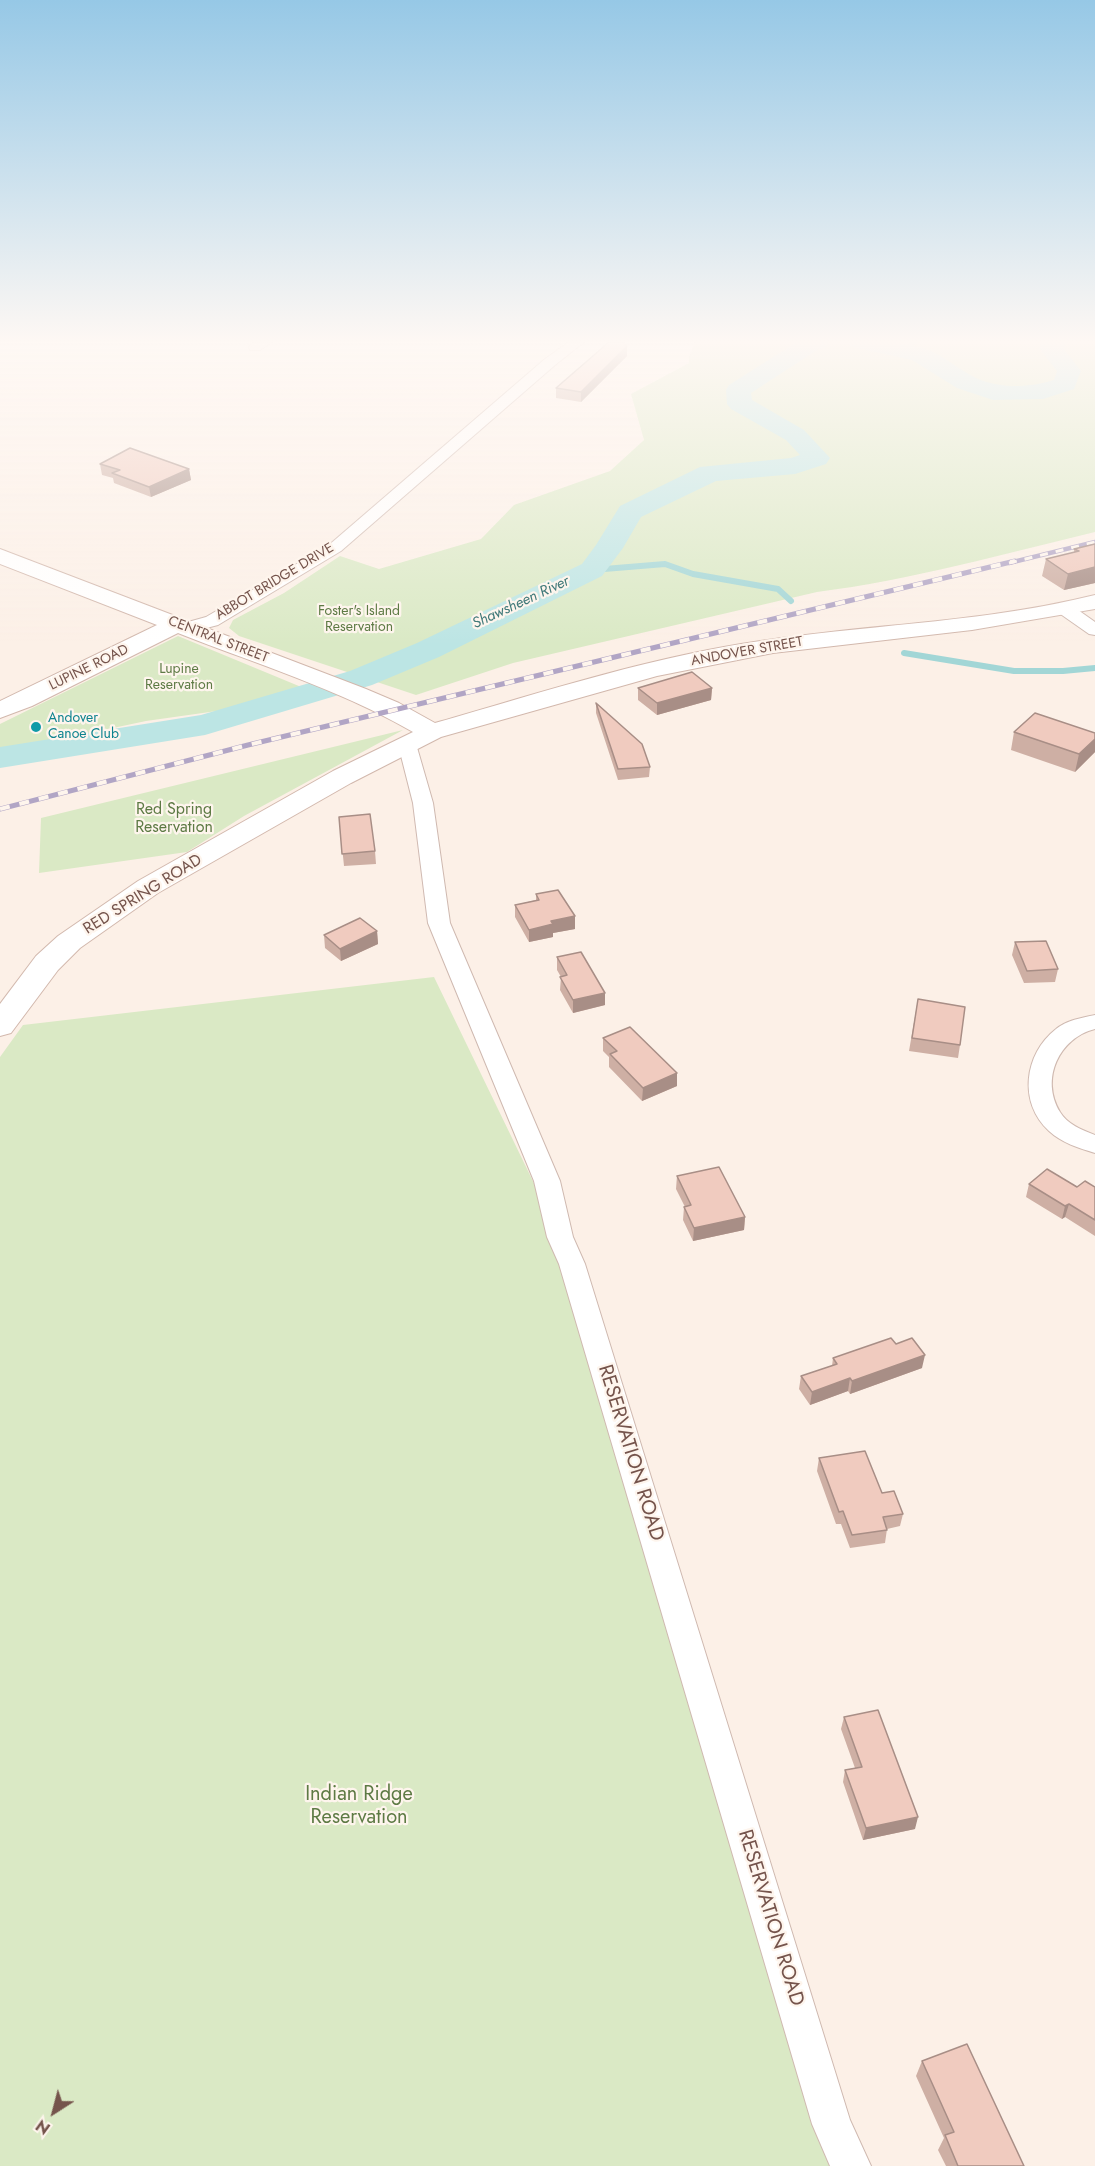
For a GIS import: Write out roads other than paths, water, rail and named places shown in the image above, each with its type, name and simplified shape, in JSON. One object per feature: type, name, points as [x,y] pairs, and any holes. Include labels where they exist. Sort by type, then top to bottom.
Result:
[{"type":"main road","name":"CENTRAL STREET","points":[[0,556],[357,694],[390,708],[432,732]]},
{"type":"main road","name":"ANDOVER STREET","points":[[407,744],[432,732],[653,669],[773,646],[972,623],[1065,609],[1095,602]]},
{"type":"main road","name":"LUPINE ROAD","points":[[0,710],[182,626]]},
{"type":"main road","name":"RED SPRING ROAD","points":[[0,1026],[47,963],[69,942],[102,919],[179,870],[342,777],[407,744]]},
{"type":"street","name":"ABBOT BRIDGE DRIVE","points":[[182,626],[212,621],[335,548],[456,443]]},
{"type":"street","points":[[1065,609],[1095,630]]},
{"type":"street","name":"RESERVATION ROAD","points":[[407,744],[423,803],[439,923],[547,1180],[560,1237],[579,1287],[832,2124],[851,2166]]},
{"type":"street","points":[[1095,1022],[1075,1025],[1052,1043],[1045,1056],[1040,1089],[1043,1103],[1050,1117],[1062,1129],[1095,1144]]},
{"type":"waterway","name":"Shawsheen River","points":[[0,758],[205,725],[361,678],[428,650],[592,570],[609,548],[630,512],[710,473],[795,466],[817,458],[803,443]]},
{"type":"waterway","points":[[592,570],[665,564],[693,574],[778,589],[791,601]]},
{"type":"waterway","points":[[904,653],[1014,671],[1063,671],[1095,668]]},
{"type":"railway","points":[[1009,563],[1095,542]]},
{"type":"railway","points":[[0,809],[248,745],[1015,561]]},
{"type":"place","name":"Andover Canoe Club","points":[[36,727]]},
{"type":"park label","name":"Foster's Island Reservation","points":[[359,620]]},
{"type":"park label","name":"Lupine Reservation","points":[[179,678]]},
{"type":"park label","name":"Red Spring Reservation","points":[[174,819]]},
{"type":"park label","name":"Indian Ridge Reservation","points":[[359,1806]]}]
